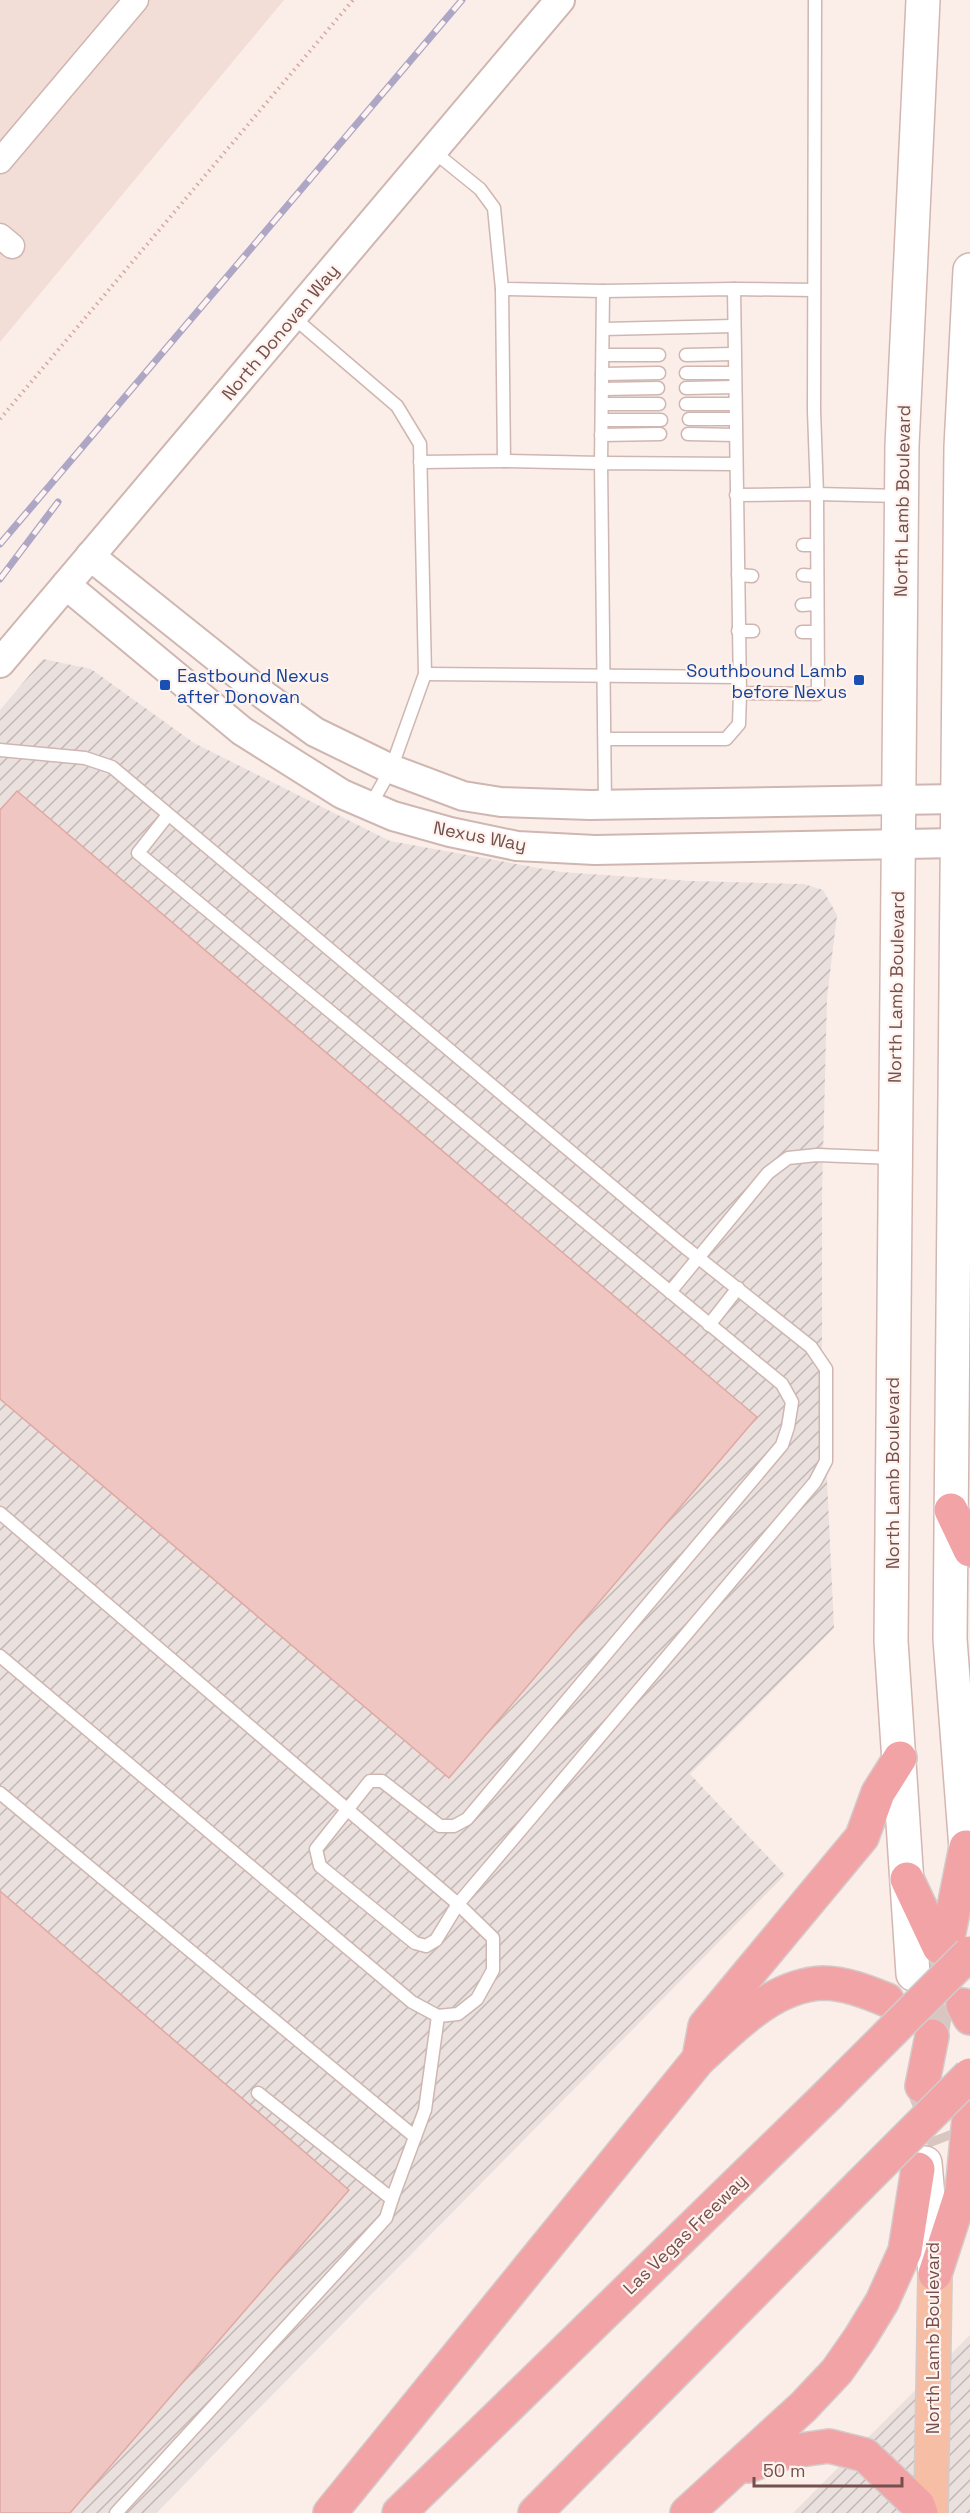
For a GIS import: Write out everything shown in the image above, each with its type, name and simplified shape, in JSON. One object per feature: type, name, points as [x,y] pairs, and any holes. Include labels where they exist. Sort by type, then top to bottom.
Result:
[{"type":"highway","points":[[951,1510],[970,1550]]},
{"type":"highway","points":[[698,2060],[705,2026],[862,1837],[878,1794],[900,1758]]},
{"type":"highway","points":[[952,1946],[966,1847]]},
{"type":"highway","points":[[907,1879],[952,1946]]},
{"type":"highway","name":"Las Vegas Freeway","points":[[399,2513],[828,2095],[952,1946]]},
{"type":"highway","points":[[330,2513],[698,2060],[755,2008],[788,1991],[823,1983],[859,1989],[887,2000]]},
{"type":"highway","points":[[921,2046],[922,2086]]},
{"type":"highway","points":[[535,2513],[970,2075]]},
{"type":"highway","points":[[935,2274],[966,2202],[969,2118]]},
{"type":"highway","points":[[929,2158],[966,2202]]},
{"type":"highway","points":[[687,2513],[803,2407],[837,2371],[882,2302],[904,2252],[929,2158]]},
{"type":"highway","points":[[732,2472],[786,2452],[829,2446],[865,2455],[918,2505],[921,2513]]},
{"type":"main road","name":"North Lamb Boulevard","points":[[913,1974],[891,1641],[901,496],[923,0]]},
{"type":"main road","points":[[970,270],[961,447],[964,799],[962,1105],[951,1510],[950,1639],[970,1900]]},
{"type":"main road","name":"North Lamb Boulevard","points":[[929,2158],[935,2274],[931,2513]]},
{"type":"street","points":[[0,161],[136,0]]},
{"type":"street","name":"North Donovan Way","points":[[0,663],[560,0]]},
{"type":"street","name":"Nexus Way","points":[[90,556],[272,701],[315,732],[391,768],[473,797],[501,802],[605,805],[964,799]]},
{"type":"street","name":"Nexus Way","points":[[66,585],[242,730],[342,794],[393,816],[439,829],[517,846],[596,850],[963,842]]},
{"type":"lane","points":[[740,693],[818,693],[817,494],[814,411],[815,0]]},
{"type":"lane","points":[[433,151],[480,189],[494,208],[502,289],[504,461]]},
{"type":"lane","points":[[502,289],[814,290]]},
{"type":"lane","points":[[605,739],[726,739],[740,724],[734,289]]},
{"type":"lane","points":[[603,291],[601,463],[605,805]]},
{"type":"lane","points":[[292,317],[397,406],[420,444],[425,674],[391,768],[370,806]]},
{"type":"lane","points":[[603,329],[734,326]]},
{"type":"lane","points":[[686,354],[734,354]]},
{"type":"lane","points":[[603,355],[659,355]]},
{"type":"lane","points":[[602,374],[659,373]]},
{"type":"lane","points":[[686,373],[734,373]]},
{"type":"lane","points":[[686,388],[735,387]]},
{"type":"lane","points":[[602,389],[658,388]]},
{"type":"lane","points":[[602,404],[659,404]]},
{"type":"lane","points":[[686,404],[735,404]]},
{"type":"lane","points":[[689,419],[735,419]]},
{"type":"lane","points":[[602,420],[661,420]]},
{"type":"lane","points":[[601,435],[660,434]]},
{"type":"lane","points":[[688,434],[735,435]]},
{"type":"lane","points":[[420,462],[736,464]]},
{"type":"lane","points":[[736,495],[901,496]]},
{"type":"lane","points":[[737,545],[751,545]]},
{"type":"lane","points":[[803,546],[817,546]]},
{"type":"lane","points":[[738,575],[752,576]]},
{"type":"lane","points":[[803,575],[817,576]]},
{"type":"lane","points":[[802,605],[817,604]]},
{"type":"lane","points":[[738,605],[752,605]]},
{"type":"lane","points":[[738,631],[753,631]]},
{"type":"lane","points":[[802,632],[817,632]]},
{"type":"lane","points":[[425,674],[739,677]]},
{"type":"lane","points":[[0,750],[86,758],[112,767],[699,1257],[811,1347],[826,1369],[826,1461],[815,1482],[458,1904],[436,1940],[426,1946],[415,1943],[320,1866],[316,1849],[370,1781],[382,1781],[440,1826],[454,1826],[467,1819],[782,1444],[788,1427],[792,1402],[782,1384],[138,853],[168,815]]},
{"type":"lane","points":[[670,1292],[768,1173],[788,1158],[817,1155],[894,1158]]},
{"type":"lane","points":[[710,1325],[738,1288]]},
{"type":"lane","points":[[0,1513],[458,1904],[493,1938],[493,1970],[477,1999],[458,2014],[438,2016],[412,2002],[0,1656]]},
{"type":"lane","points":[[0,1793],[415,2137]]},
{"type":"lane","points":[[116,2513],[386,2218],[425,2110],[438,2016]]},
{"type":"lane","points":[[258,2093],[392,2199]]},
{"type":"path","points":[[0,419],[353,0]]},
{"type":"shaded area","points":[[0,0],[284,0],[0,342]]},
{"type":"shaded area","points":[[43,659],[91,669],[194,743],[390,841],[561,872],[690,881],[804,884],[823,890],[837,915],[827,997],[822,1196],[822,1375],[834,1628],[690,1774],[785,1875],[156,2513],[0,2513],[0,710]]},
{"type":"shaded area","points":[[970,2335],[970,2513],[793,2513]]},
{"type":"building","points":[[17,791],[757,1417],[449,1778],[0,1399],[0,810]]},
{"type":"building","points":[[0,1891],[349,2190],[70,2513],[0,2513]]},
{"type":"tunnel","points":[[932,2036],[943,1965]]},
{"type":"tunnel","points":[[923,2088],[944,2142]]},
{"type":"railway","points":[[0,544],[462,0]]},
{"type":"railway","points":[[0,579],[58,502]]},
{"type":"place","name":"Southbound Lamb before Nexus","points":[[859,680]]},
{"type":"place","name":"Eastbound Nexus after Donovan","points":[[165,685]]}]
